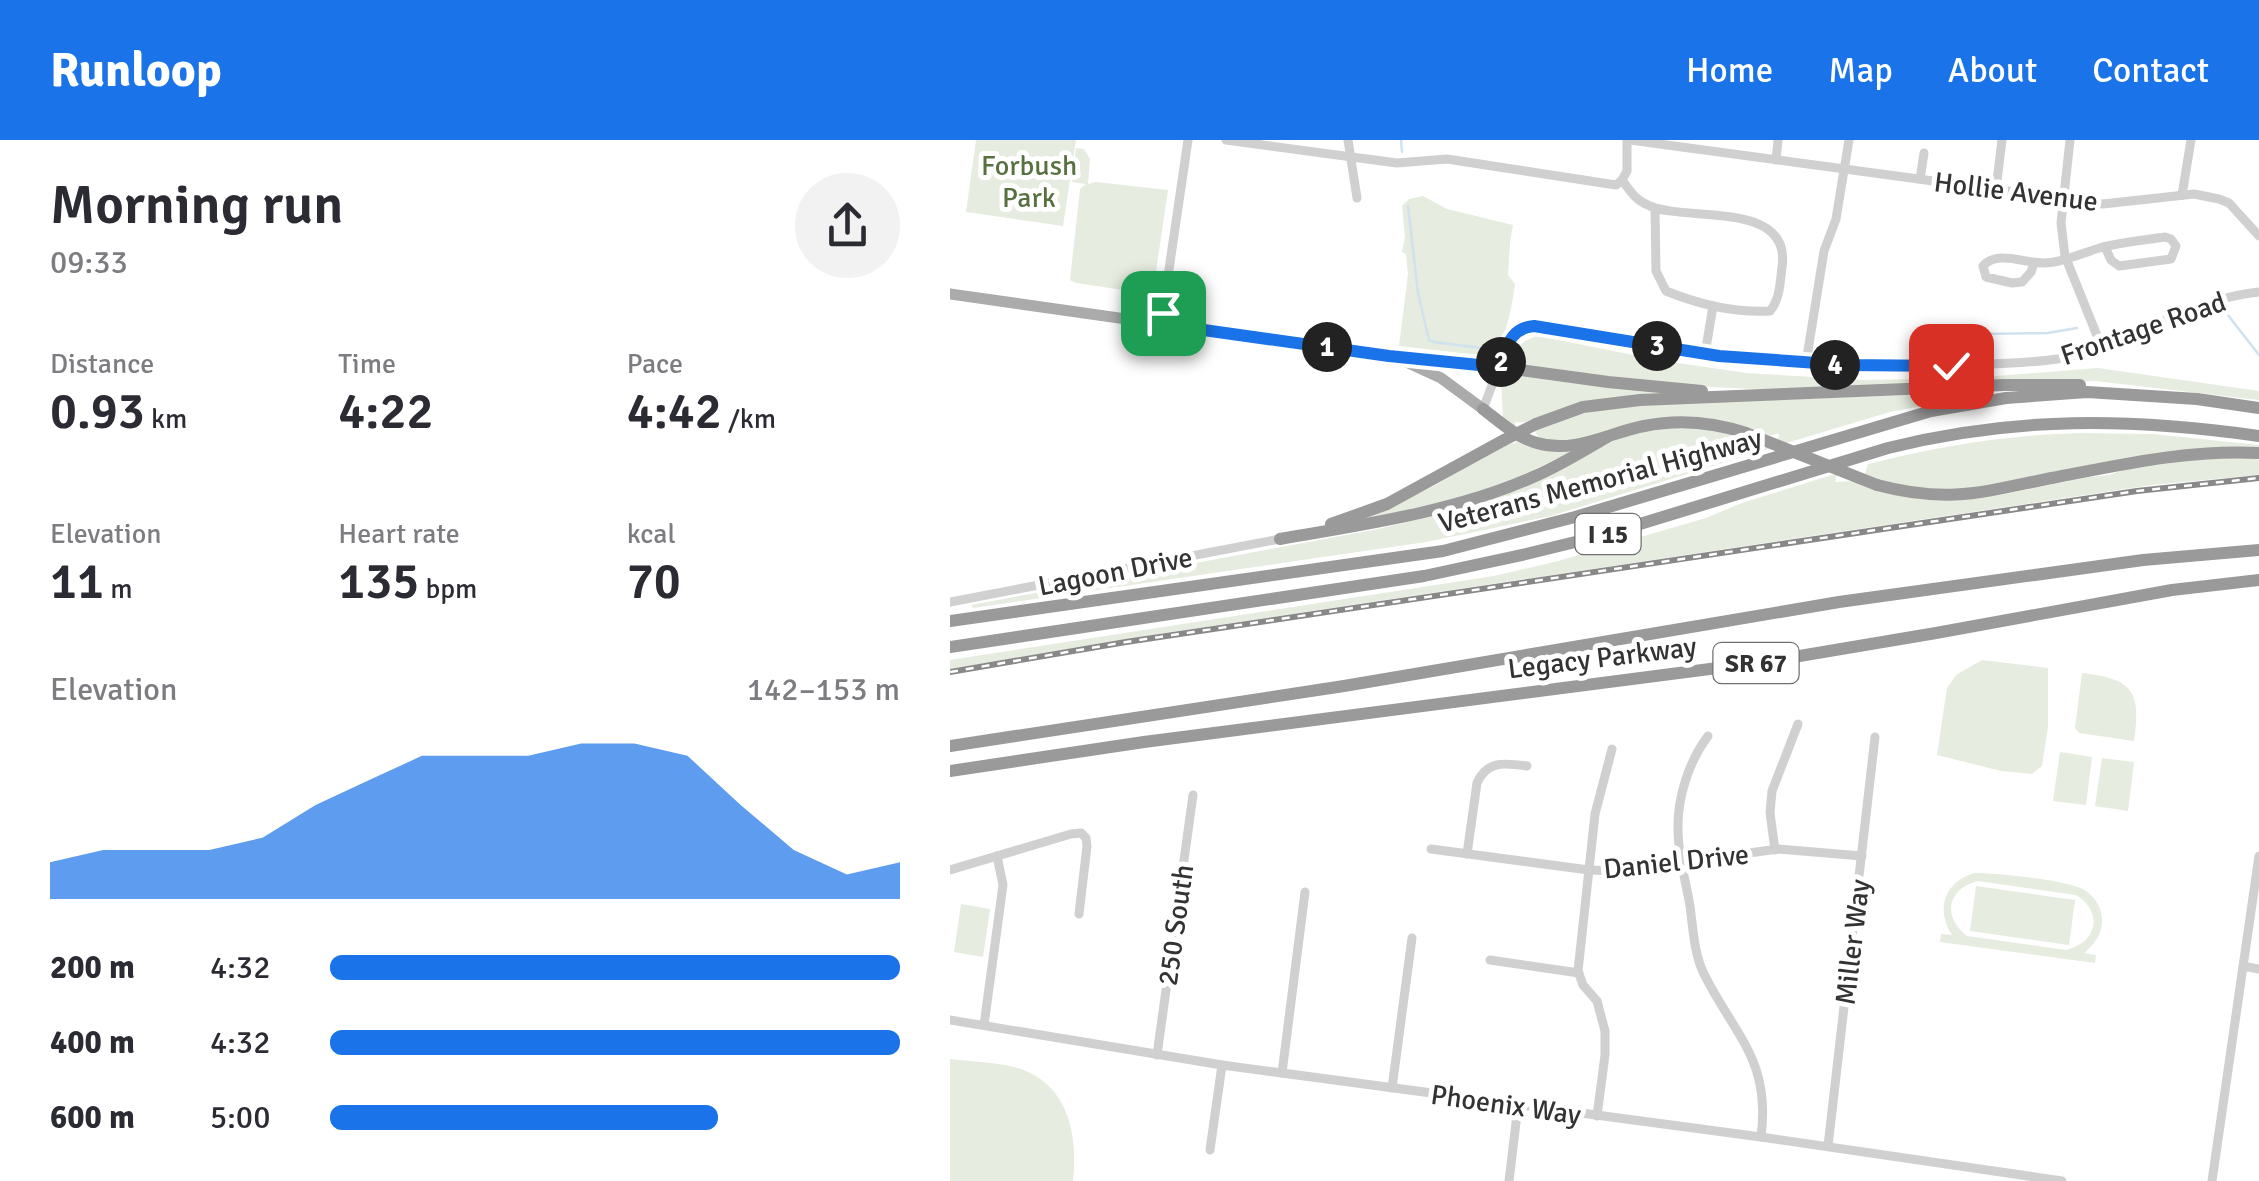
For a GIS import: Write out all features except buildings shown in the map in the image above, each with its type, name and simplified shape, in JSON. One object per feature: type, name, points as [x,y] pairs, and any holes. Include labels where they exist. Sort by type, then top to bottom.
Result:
[{"type":"highway","points":[[1499,367],[1608,382],[1754,395]]},
{"type":"highway","points":[[1280,539],[1388,504],[1536,424],[1583,407],[1613,402],[2052,384],[2197,399]]},
{"type":"highway","name":"Veterans Memorial Highway","points":[[950,621],[1444,551],[1575,518],[1931,411],[2006,398],[2086,392],[2197,399],[2259,408]]},
{"type":"highway","points":[[1484,410],[1537,443],[1569,446],[1643,426],[1674,422],[1717,424],[1746,432],[1877,486],[1930,496],[1978,494],[2166,456],[2259,452]]},
{"type":"highway","name":"Veterans Memorial Highway","points":[[950,647],[1424,576],[1604,536],[1935,436],[2106,422],[2194,427],[2259,436]]},
{"type":"highway","points":[[1280,539],[1375,523],[1470,499],[1533,478],[1607,437]]},
{"type":"highway","name":"Legacy Parkway","points":[[950,745],[1344,686],[1840,602],[2161,558],[2259,550]]},
{"type":"highway","name":"Legacy Parkway","points":[[950,771],[1764,662],[2172,590],[2259,580]]},
{"type":"main road","points":[[950,294],[1393,356],[1499,367]]},
{"type":"main road","points":[[1393,356],[1441,378],[1484,410]]},
{"type":"street","points":[[1161,324],[1188,140]]},
{"type":"street","points":[[1226,140],[1397,163],[1447,158],[1616,184],[1627,171],[1628,140]]},
{"type":"street","points":[[1348,140],[1357,198]]},
{"type":"street","name":"Hollie Avenue","points":[[1628,140],[2104,204],[2194,194],[2229,203],[2258,234]]},
{"type":"street","points":[[1776,160],[1778,140]]},
{"type":"street","points":[[1806,363],[1824,250],[1836,219],[1849,140]]},
{"type":"street","points":[[2070,140],[2061,223],[2066,259],[2102,348]]},
{"type":"street","points":[[2182,196],[2191,140]]},
{"type":"street","points":[[1996,190],[2002,142]]},
{"type":"street","points":[[1920,179],[1924,154]]},
{"type":"street","points":[[1622,180],[1636,200],[1654,209],[1762,224],[1781,244],[1784,259],[1777,302],[1770,311],[1713,306],[1666,292],[1656,271],[1654,209]]},
{"type":"street","points":[[2248,248],[2258,234]]},
{"type":"street","points":[[2034,262],[2022,282],[1993,280],[1986,277],[1983,266],[1995,258],[2054,262],[2105,247],[2165,237],[2176,246],[2171,259],[2119,266],[2105,247]]},
{"type":"street","name":"Frontage Road","points":[[1484,410],[1514,334],[1524,327],[1705,354],[1806,363],[1925,366],[2032,362],[2102,348],[2210,302],[2259,292]]},
{"type":"street","points":[[1705,354],[1713,306]]},
{"type":"street","name":"Lagoon Drive","points":[[950,602],[1280,539]]},
{"type":"street","points":[[1775,850],[1770,813],[1772,791],[1798,724]]},
{"type":"street","points":[[1708,736],[1696,752],[1680,804],[1678,830],[1702,971],[1750,1051],[1760,1077],[1761,1137]]},
{"type":"street","name":"Miller Way","points":[[1828,1146],[1876,736]]},
{"type":"street","points":[[1597,1116],[1606,1056],[1605,1031],[1597,1001],[1583,986],[1579,973],[1595,814],[1612,749]]},
{"type":"street","points":[[1466,854],[1482,772],[1497,764],[1528,766]]},
{"type":"street","name":"250 South","points":[[1157,1055],[1193,795]]},
{"type":"street","points":[[950,870],[1082,833],[1088,846],[1079,914]]},
{"type":"street","name":"Daniel Drive","points":[[1431,849],[1618,872],[1775,850],[1862,856]]},
{"type":"street","points":[[984,1026],[1002,885],[997,856]]},
{"type":"street","points":[[2212,1181],[2259,856]]},
{"type":"street","points":[[1282,1074],[1306,892]]},
{"type":"street","points":[[1392,1088],[1412,938]]},
{"type":"street","points":[[1490,960],[1579,973]]},
{"type":"street","points":[[2243,966],[2259,969]]},
{"type":"street","name":"Phoenix Way","points":[[950,1020],[1282,1074],[2062,1181]]},
{"type":"street","points":[[1210,1150],[1222,1065]]},
{"type":"street","points":[[1509,1181],[1518,1106]]},
{"type":"green space","name":"Forbush Park","points":[[976,140],[1076,140],[1063,226],[966,212]]},
{"type":"green space","points":[[1076,148],[1084,149],[1090,159],[1088,184],[1168,190],[1155,278],[1152,288],[1144,293],[1070,280],[1080,189],[1086,184],[1072,182]]},
{"type":"green space","points":[[1423,196],[1447,209],[1513,225],[1508,275],[1515,284],[1508,321],[1495,357],[1399,346],[1408,274],[1406,254],[1402,252],[1402,206],[1409,199]]},
{"type":"green space","points":[[1539,336],[1746,373],[1865,380],[1971,378],[2098,368],[2259,391],[2259,400],[2095,381],[1775,390],[1688,386],[1519,367],[1513,361],[1515,351],[1525,341]]},
{"type":"green space","points":[[1506,374],[1688,394],[1589,402],[1515,422],[1516,428],[1503,419],[1501,380]]},
{"type":"green space","points":[[1995,392],[1890,412],[1783,444],[1778,442],[1779,434],[1763,436],[1723,422],[1568,441],[1540,441],[1534,429],[1591,411],[1631,405]]},
{"type":"green space","points":[[1685,427],[1752,440],[1750,451],[1771,448],[1551,516],[1426,542],[973,608],[971,605],[1437,515],[1608,442],[1646,430]]},
{"type":"green space","points":[[2079,433],[2153,434],[2259,448],[1990,490],[1933,493],[1864,477],[1868,464],[1920,452],[1999,439]]},
{"type":"green space","points":[[1515,439],[1576,449],[1507,483],[1448,504],[1362,518],[1434,486],[1505,444],[1516,443]]},
{"type":"green space","points":[[2247,456],[2259,460],[2259,475],[2152,485],[1165,633],[950,669],[950,660],[1494,576],[1706,518],[1835,474],[1835,482],[1853,481],[1917,499],[1950,501],[1995,496],[2130,468]]},
{"type":"green space","points":[[1982,660],[2048,668],[2048,727],[2042,766],[2032,774],[2001,771],[1937,755],[1947,688],[1956,675]]},
{"type":"green space","points":[[2082,673],[2113,679],[2130,690],[2136,710],[2134,741],[2079,733],[2075,728]]},
{"type":"green space","points":[[2060,752],[2092,757],[2086,805],[2053,801]]},
{"type":"green space","points":[[2102,758],[2134,762],[2128,811],[2095,806]]},
{"type":"green space","points":[[1975,873],[2015,876],[2086,891],[2097,903],[2102,918],[2097,938],[2084,953],[2096,955],[2095,963],[1940,942],[1941,934],[1952,935],[1944,915],[1946,897],[1956,882]],"holes":[[[1978,881],[2076,895],[2091,910],[2093,926],[2085,941],[2066,950],[1967,936],[1951,912],[1960,890]]]},
{"type":"green space","points":[[1976,886],[2075,900],[2069,945],[1970,931]]},
{"type":"green space","points":[[961,904],[990,909],[983,957],[954,952]]},
{"type":"green space","points":[[950,1059],[1021,1069],[1050,1087],[1067,1114],[1071,1130],[1073,1181],[950,1181]]},
{"type":"waterway","points":[[1401,140],[1402,152]]},
{"type":"waterway","points":[[1408,206],[1418,293],[1429,340],[1489,349]]},
{"type":"waterway","points":[[2224,310],[2259,355]]},
{"type":"waterway","points":[[1970,339],[1979,334],[2048,333],[2077,328]]},
{"type":"railway","points":[[950,672],[1126,642],[2137,491],[2259,478]]},
{"type":"route","points":[[1163,313],[1161,324],[1499,367],[1514,334],[1534,326],[1719,356],[1846,365],[1951,366]]}]
